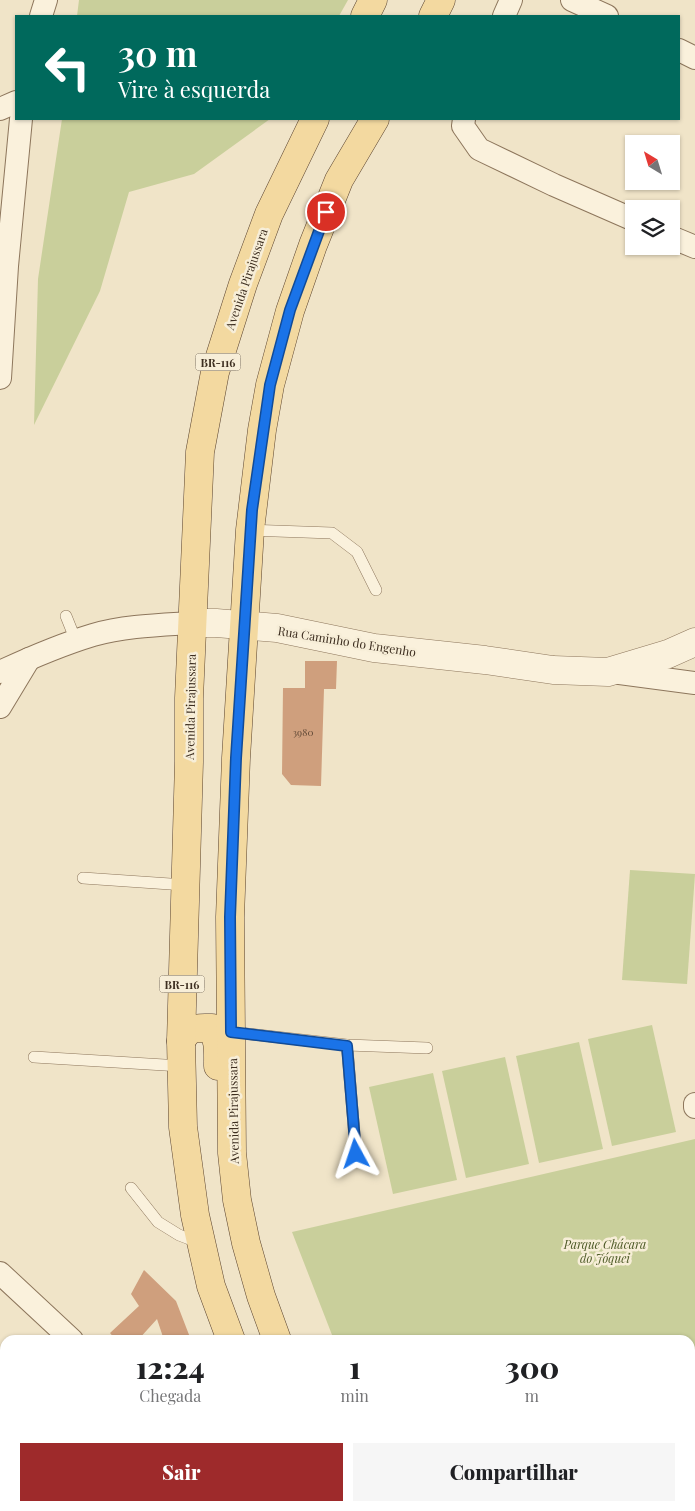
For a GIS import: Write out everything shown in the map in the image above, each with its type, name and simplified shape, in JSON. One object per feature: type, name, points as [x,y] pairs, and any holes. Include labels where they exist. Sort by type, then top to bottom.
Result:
[{"type":"main road","points":[[366,15],[373,0]]},
{"type":"main road","points":[[434,15],[441,0]]},
{"type":"main road","name":"Avenida Pirajussara","points":[[229,1335],[211,1286],[201,1243],[195,1215],[183,1127],[181,1054],[189,698],[200,452],[215,372],[243,284],[269,214],[315,120]]},
{"type":"main road","name":"Avenida Pirajussara","points":[[275,1335],[260,1296],[246,1243],[232,1153],[230,917],[236,758],[250,530],[270,385],[290,310],[339,180],[374,120]]},
{"type":"main road","points":[[181,1054],[186,1034],[192,1028],[212,1028],[216,1034],[218,1044],[217,1094],[232,1153]]},
{"type":"street","points":[[41,15],[46,0]]},
{"type":"street","points":[[504,15],[511,0]]},
{"type":"street","points":[[572,0],[605,15]]},
{"type":"street","points":[[680,50],[695,58]]},
{"type":"street","points":[[0,109],[15,102]]},
{"type":"street","points":[[0,378],[7,266],[21,120]]},
{"type":"street","points":[[464,120],[463,126],[479,149],[625,216]]},
{"type":"street","points":[[680,241],[695,247]]},
{"type":"street","name":"Rua Caminho do Engenho","points":[[0,672],[56,647],[94,635],[134,627],[191,623],[277,628],[374,648],[485,660],[553,670],[608,672],[668,654],[695,642]]},
{"type":"street","points":[[0,707],[29,659]]},
{"type":"street","points":[[608,672],[695,683]]},
{"type":"street","points":[[0,1273],[67,1335]]},
{"type":"lane","points":[[250,530],[332,533],[357,552],[376,590]]},
{"type":"lane","points":[[66,616],[76,641]]},
{"type":"lane","points":[[83,878],[185,885]]},
{"type":"lane","points":[[231,1032],[347,1046],[427,1048]]},
{"type":"lane","points":[[347,1046],[356,1154]]},
{"type":"lane","points":[[34,1056],[181,1054]]},
{"type":"lane","points":[[131,1188],[158,1222],[179,1235],[201,1243]]},
{"type":"green space","points":[[79,0],[348,0],[340,15],[77,15]]},
{"type":"green space","points":[[62,120],[269,120],[194,174],[129,192],[100,291],[34,425],[38,279]]},
{"type":"green space","points":[[630,870],[695,874],[687,984],[622,980]]},
{"type":"green space","points":[[652,1025],[676,1132],[612,1146],[588,1039]]},
{"type":"green space","points":[[579,1042],[603,1149],[539,1163],[516,1056]]},
{"type":"green space","points":[[505,1057],[529,1164],[466,1178],[442,1071]]},
{"type":"green space","points":[[433,1073],[457,1180],[393,1194],[369,1087]]},
{"type":"green space","name":"Parque Chácara do Jóquei","points":[[695,1139],[695,1335],[332,1335],[292,1232]]},
{"type":"building","points":[[305,661],[337,661],[336,689],[324,689],[321,786],[291,785],[282,774],[283,688],[305,688]]},
{"type":"building","points":[[144,1270],[176,1301],[189,1335],[162,1335],[157,1319],[143,1335],[112,1335],[110,1333],[139,1306],[131,1294]]},
{"type":"route","points":[[326,212],[290,310],[270,385],[262,430],[252,510],[236,758],[230,917],[231,1032],[347,1046],[356,1154]]}]
